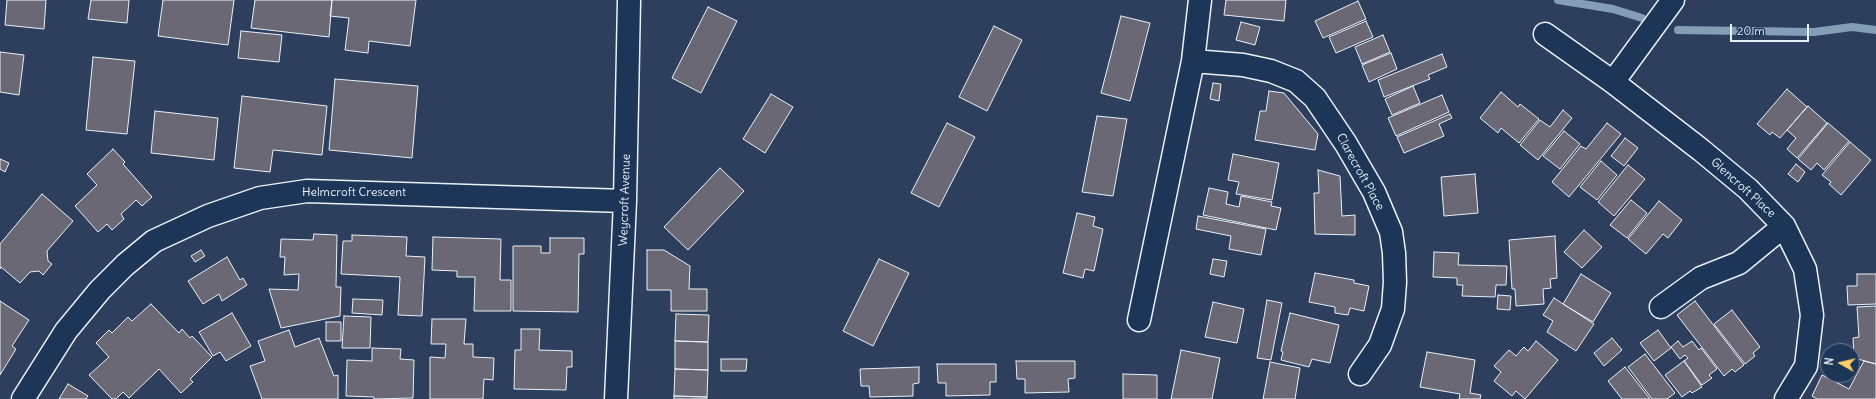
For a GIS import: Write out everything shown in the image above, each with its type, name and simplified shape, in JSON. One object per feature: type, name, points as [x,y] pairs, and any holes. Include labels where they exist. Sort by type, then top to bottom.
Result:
[{"type":"street","name":"Weycroft Avenue","points":[[616,399],[625,201],[629,0]]},
{"type":"street","points":[[1139,320],[1193,61],[1200,0]]},
{"type":"street","points":[[1613,82],[1673,0]]},
{"type":"street","name":"Glencroft Place","points":[[1545,34],[1613,82],[1701,150],[1748,189],[1784,226],[1805,269],[1812,315],[1806,366],[1786,399]]},
{"type":"street","name":"Clarecroft Place","points":[[1193,61],[1243,65],[1271,70],[1296,82],[1315,98],[1346,144],[1374,192],[1391,232],[1394,253],[1395,282],[1392,308],[1380,344],[1360,374]]},
{"type":"street","name":"Helmcroft Crescent","points":[[23,399],[66,331],[100,290],[125,265],[154,240],[208,216],[260,198],[307,191],[625,201]]},
{"type":"street","points":[[1661,307],[1701,278],[1739,263],[1784,226]]},
{"type":"building","points":[[7,0],[46,0],[44,29],[5,25]]},
{"type":"building","points":[[91,0],[129,0],[127,23],[88,19]]},
{"type":"building","points":[[163,0],[234,0],[228,45],[158,36]]},
{"type":"building","points":[[255,0],[332,0],[329,37],[251,28]]},
{"type":"building","points":[[332,0],[416,0],[410,46],[369,41],[368,53],[345,50],[349,18],[330,16]]},
{"type":"building","points":[[1226,0],[1286,0],[1284,21],[1224,15]]},
{"type":"building","points":[[1358,1],[1366,19],[1323,38],[1315,21]]},
{"type":"building","points":[[708,7],[737,21],[701,93],[672,78]]},
{"type":"building","points":[[1121,16],[1150,23],[1130,101],[1101,93]]},
{"type":"building","points":[[1366,21],[1373,37],[1336,53],[1329,37]]},
{"type":"building","points":[[1241,22],[1260,27],[1255,45],[1236,40]]},
{"type":"building","points":[[994,26],[1022,40],[987,111],[959,97]]},
{"type":"building","points":[[241,31],[282,35],[279,62],[238,58]]},
{"type":"building","points":[[1383,35],[1390,52],[1362,64],[1355,47]]},
{"type":"building","points":[[0,52],[24,55],[19,95],[0,92]]},
{"type":"building","points":[[1391,53],[1397,69],[1369,82],[1362,65]]},
{"type":"building","points":[[1442,54],[1447,67],[1428,75],[1430,79],[1384,97],[1378,80]]},
{"type":"building","points":[[93,57],[135,61],[127,134],[86,130]]},
{"type":"building","points":[[335,79],[418,86],[412,158],[329,150]]},
{"type":"building","points":[[1213,83],[1221,84],[1219,101],[1210,99]]},
{"type":"building","points":[[1413,86],[1420,103],[1392,115],[1385,99]]},
{"type":"building","points":[[1787,89],[1807,107],[1780,138],[1772,132],[1770,135],[1757,124]]},
{"type":"building","points":[[1269,91],[1284,93],[1318,134],[1315,150],[1255,140],[1260,111],[1266,111]]},
{"type":"building","points":[[1501,92],[1518,107],[1520,104],[1539,119],[1519,143],[1501,128],[1498,133],[1480,118]]},
{"type":"building","points":[[771,94],[793,107],[765,153],[743,139]]},
{"type":"building","points":[[1442,95],[1449,112],[1396,136],[1388,118]]},
{"type":"building","points":[[242,96],[327,106],[322,155],[273,150],[270,172],[234,168]]},
{"type":"building","points":[[1808,106],[1827,123],[1797,158],[1787,149],[1796,138],[1787,130]]},
{"type":"building","points":[[1563,110],[1572,118],[1538,160],[1520,145],[1540,120],[1550,127]]},
{"type":"building","points":[[155,111],[218,118],[214,160],[151,153]]},
{"type":"building","points":[[1450,114],[1452,118],[1439,124],[1444,136],[1404,153],[1397,137]]},
{"type":"building","points":[[1097,116],[1127,119],[1113,196],[1082,192]]},
{"type":"building","points":[[947,123],[975,137],[939,207],[911,193]]},
{"type":"building","points":[[1607,123],[1621,134],[1569,197],[1552,182],[1581,146],[1586,149]]},
{"type":"building","points":[[1828,123],[1849,141],[1824,170],[1817,163],[1811,170],[1798,159]]},
{"type":"building","points":[[1564,131],[1580,144],[1560,169],[1543,156]]},
{"type":"building","points":[[1625,138],[1638,148],[1624,166],[1611,156]]},
{"type":"building","points":[[1850,142],[1871,160],[1841,195],[1829,184],[1831,182],[1822,175]]},
{"type":"building","points":[[113,149],[125,162],[123,164],[152,197],[142,206],[136,200],[121,214],[124,219],[112,230],[107,224],[98,232],[75,206],[97,185],[87,174]]},
{"type":"building","points":[[1233,154],[1279,163],[1272,200],[1236,194],[1239,182],[1228,180]]},
{"type":"building","points":[[0,159],[9,163],[5,172],[0,169]]},
{"type":"building","points":[[1601,161],[1617,175],[1597,200],[1580,187]]},
{"type":"building","points":[[1796,164],[1805,172],[1798,182],[1788,174]]},
{"type":"building","points":[[1628,165],[1645,179],[1614,216],[1598,202]]},
{"type":"building","points":[[720,168],[744,191],[688,250],[664,227]]},
{"type":"building","points":[[1318,170],[1340,176],[1342,216],[1355,215],[1355,235],[1315,234],[1314,193],[1319,193]]},
{"type":"building","points":[[1475,174],[1478,213],[1444,216],[1441,177]]},
{"type":"building","points":[[1209,188],[1228,192],[1226,204],[1239,207],[1241,196],[1272,202],[1271,206],[1281,208],[1276,230],[1203,215]]},
{"type":"building","points":[[42,194],[73,221],[47,251],[48,261],[52,264],[43,275],[39,271],[30,272],[20,283],[1,267],[0,269],[0,244]]},
{"type":"building","points":[[1631,200],[1647,213],[1627,238],[1610,225]]},
{"type":"building","points":[[1659,201],[1682,220],[1668,238],[1663,234],[1646,254],[1628,239]]},
{"type":"building","points":[[1077,213],[1095,217],[1093,226],[1103,229],[1094,271],[1085,269],[1083,278],[1063,273]]},
{"type":"building","points":[[1198,216],[1266,229],[1261,255],[1229,249],[1231,236],[1196,229]]},
{"type":"building","points":[[1584,230],[1602,247],[1582,268],[1564,252]]},
{"type":"building","points":[[314,234],[337,235],[336,287],[341,287],[340,316],[281,328],[269,289],[298,290],[299,274],[284,275],[285,257],[280,257],[281,239],[313,240]]},
{"type":"building","points":[[352,235],[407,237],[406,256],[425,257],[422,316],[398,315],[400,277],[341,274],[343,241],[352,241]]},
{"type":"building","points":[[1555,236],[1557,278],[1550,279],[1551,288],[1543,289],[1544,304],[1516,306],[1515,289],[1512,289],[1509,240]]},
{"type":"building","points":[[433,237],[501,239],[500,280],[511,280],[511,311],[474,311],[475,277],[457,277],[457,271],[432,270]]},
{"type":"building","points":[[550,238],[584,238],[584,254],[579,254],[578,312],[513,311],[513,246],[541,246],[541,253],[550,253]]},
{"type":"building","points":[[201,250],[205,256],[195,262],[191,256]]},
{"type":"building","points":[[647,250],[664,250],[690,266],[689,289],[707,289],[707,311],[671,311],[671,290],[647,290]]},
{"type":"building","points":[[1434,252],[1459,253],[1458,265],[1507,266],[1506,285],[1496,285],[1495,297],[1462,296],[1463,285],[1457,285],[1457,278],[1433,277]]},
{"type":"building","points":[[227,257],[240,280],[243,278],[247,285],[222,301],[219,294],[203,304],[188,281]]},
{"type":"building","points":[[879,259],[909,273],[873,346],[843,331]]},
{"type":"building","points":[[1213,259],[1227,261],[1224,277],[1210,274]]},
{"type":"building","points":[[1315,273],[1354,280],[1354,283],[1369,286],[1364,311],[1350,308],[1348,315],[1335,313],[1335,307],[1309,302]]},
{"type":"building","points":[[1581,274],[1611,293],[1593,322],[1563,304]]},
{"type":"building","points":[[1857,274],[1876,274],[1876,304],[1848,305],[1847,286],[1857,286]]},
{"type":"building","points":[[1498,295],[1511,296],[1510,310],[1497,309]]},
{"type":"building","points":[[1554,298],[1594,324],[1576,351],[1547,332],[1553,321],[1543,315]]},
{"type":"building","points":[[353,299],[383,300],[382,315],[352,313]]},
{"type":"building","points":[[1267,300],[1282,303],[1271,360],[1257,358]]},
{"type":"building","points":[[0,301],[29,320],[12,346],[16,349],[0,375]]},
{"type":"building","points":[[1695,301],[1744,365],[1735,372],[1732,369],[1724,376],[1677,315]]},
{"type":"building","points":[[1213,302],[1244,309],[1237,343],[1205,337]]},
{"type":"building","points":[[151,304],[179,333],[182,329],[190,338],[192,336],[212,357],[190,379],[193,382],[181,393],[159,369],[129,398],[123,392],[116,399],[112,399],[89,375],[109,357],[96,343],[109,330],[112,333],[128,317],[132,321]]},
{"type":"building","points":[[1876,306],[1876,364],[1860,360],[1860,343],[1853,343],[1853,338],[1859,337],[1857,307]]},
{"type":"building","points":[[1732,310],[1760,347],[1753,353],[1755,356],[1745,364],[1714,324]]},
{"type":"building","points":[[232,313],[251,346],[226,361],[220,352],[213,356],[199,332]]},
{"type":"building","points":[[1290,313],[1339,325],[1330,363],[1312,359],[1309,367],[1281,360],[1283,352],[1281,351]]},
{"type":"building","points":[[676,314],[709,315],[708,342],[675,341]]},
{"type":"building","points":[[344,316],[371,317],[370,348],[342,348]]},
{"type":"building","points":[[432,319],[466,319],[464,344],[473,344],[473,357],[494,358],[493,380],[484,379],[483,399],[430,399],[430,357],[445,358],[446,344],[431,344]]},
{"type":"building","points":[[326,322],[341,322],[341,341],[326,341]]},
{"type":"building","points":[[521,329],[540,329],[539,350],[572,351],[572,367],[567,367],[566,390],[514,389],[515,350],[521,350]]},
{"type":"building","points":[[289,330],[295,347],[319,338],[334,376],[338,375],[338,399],[262,399],[250,366],[265,361],[258,341]]},
{"type":"building","points":[[1658,330],[1671,348],[1654,361],[1640,343]]},
{"type":"building","points":[[1612,338],[1622,350],[1604,366],[1594,353]]},
{"type":"building","points":[[675,341],[708,342],[708,370],[675,369]]},
{"type":"building","points":[[1536,341],[1558,360],[1525,399],[1516,391],[1512,396],[1494,381],[1501,372],[1494,366],[1509,350],[1516,356],[1524,347],[1528,351]]},
{"type":"building","points":[[1678,341],[1683,347],[1692,341],[1699,350],[1701,348],[1717,369],[1709,375],[1712,378],[1702,385],[1684,361],[1688,358],[1685,355],[1680,359],[1671,347]]},
{"type":"building","points":[[372,348],[401,349],[400,359],[414,360],[413,398],[374,399],[374,397],[346,396],[347,360],[372,361]]},
{"type":"building","points":[[1181,350],[1220,358],[1212,399],[1171,399]]},
{"type":"building","points":[[1427,352],[1475,360],[1470,393],[1481,395],[1480,399],[1459,399],[1460,394],[1420,387]]},
{"type":"building","points":[[1645,354],[1675,393],[1667,399],[1652,399],[1628,367]]},
{"type":"building","points":[[721,359],[747,359],[746,371],[721,371]]},
{"type":"building","points":[[1016,361],[1075,361],[1075,378],[1068,379],[1069,392],[1025,393],[1025,379],[1017,379]]},
{"type":"building","points":[[1684,361],[1702,387],[1692,393],[1690,391],[1682,397],[1665,375]]},
{"type":"building","points":[[1864,361],[1876,364],[1876,399],[1817,399],[1812,396],[1820,379],[1820,383],[1837,383],[1849,389],[1852,383],[1860,383],[1860,368]]},
{"type":"building","points":[[1270,362],[1300,368],[1295,399],[1263,399]]},
{"type":"building","points":[[937,364],[996,364],[996,382],[990,382],[990,395],[946,396],[946,383],[938,383]]},
{"type":"building","points":[[919,367],[919,383],[913,384],[913,396],[870,397],[869,386],[861,386],[860,369]]},
{"type":"building","points":[[1625,367],[1650,399],[1622,399],[1608,381]]},
{"type":"building","points":[[675,369],[708,370],[707,397],[674,396]]},
{"type":"building","points":[[1123,374],[1157,375],[1157,399],[1123,399]]},
{"type":"building","points":[[68,384],[88,396],[86,399],[59,399]]},
{"type":"building","points":[[674,396],[707,397],[707,399],[674,399]]},
{"type":"waterway","points":[[1558,0],[1613,9],[1642,18]]},
{"type":"waterway","points":[[1678,30],[1814,32],[1852,27],[1876,30]]}]
